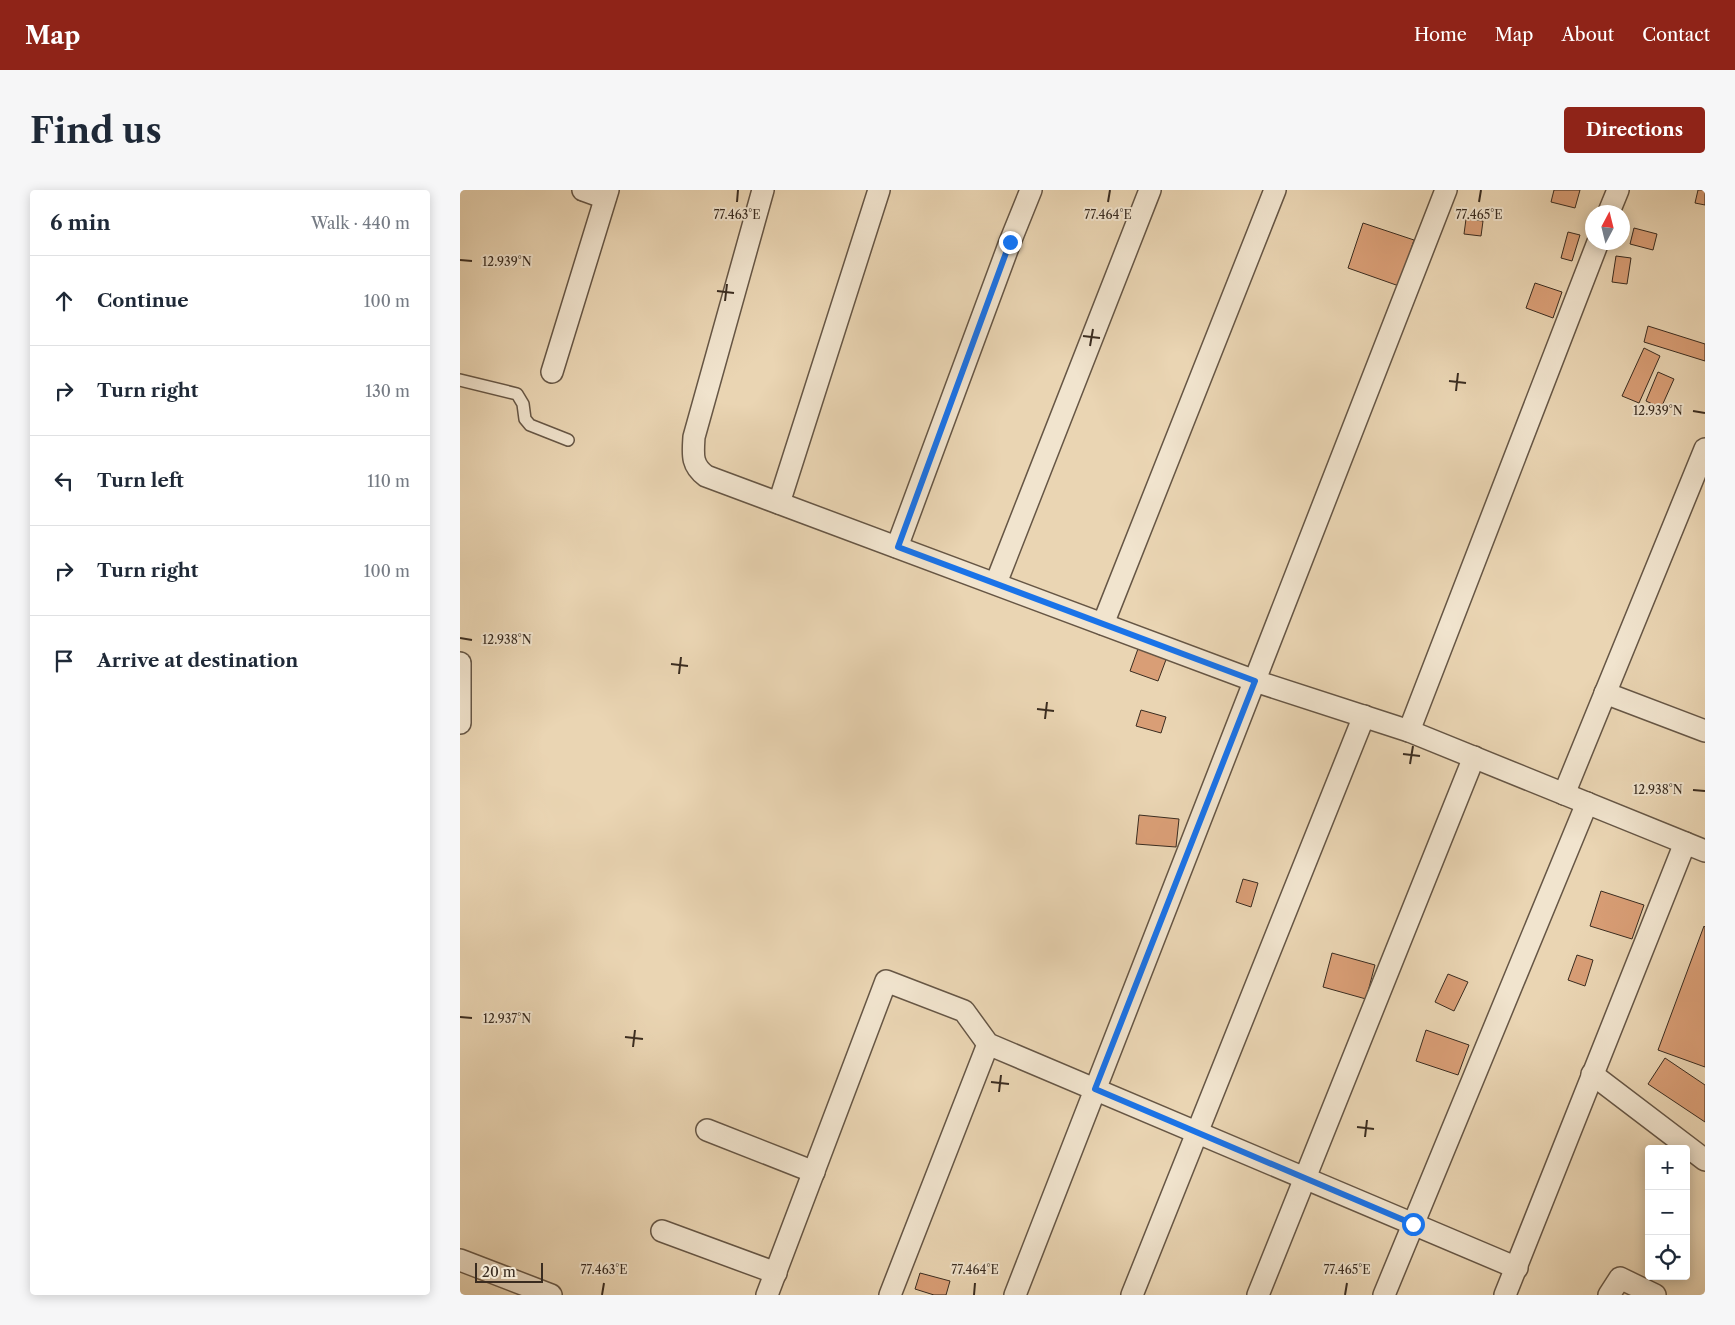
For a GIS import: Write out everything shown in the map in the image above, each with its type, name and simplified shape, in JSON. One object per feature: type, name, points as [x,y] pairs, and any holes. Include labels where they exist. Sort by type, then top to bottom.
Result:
[{"type":"street","points":[[552,372],[607,194],[583,190]]},
{"type":"street","points":[[763,190],[694,437],[693,456],[698,470],[706,476],[1255,681],[1409,731],[1705,851]]},
{"type":"street","points":[[779,503],[879,190]]},
{"type":"street","points":[[898,547],[1010,242],[1031,190]]},
{"type":"street","points":[[996,583],[1150,190]]},
{"type":"street","points":[[1104,624],[1275,190]]},
{"type":"street","points":[[1015,1295],[1446,190]]},
{"type":"street","points":[[1612,205],[1618,190]]},
{"type":"street","points":[[1409,731],[1595,250]]},
{"type":"street","points":[[1564,794],[1705,449]]},
{"type":"street","points":[[460,663],[460,723]]},
{"type":"street","points":[[1605,692],[1705,731]]},
{"type":"street","points":[[1132,1295],[1364,716]]},
{"type":"street","points":[[1258,1295],[1474,757]]},
{"type":"street","points":[[1384,1295],[1587,803]]},
{"type":"street","points":[[1505,1295],[1684,843]]},
{"type":"street","points":[[767,1295],[886,981],[964,1011],[988,1044],[1517,1268]]},
{"type":"street","points":[[890,1295],[988,1044]]},
{"type":"street","points":[[1592,1074],[1705,1160]]},
{"type":"street","points":[[707,1130],[814,1172]]},
{"type":"street","points":[[662,1231],[776,1273]]},
{"type":"street","points":[[460,1260],[551,1295]]},
{"type":"street","points":[[1609,1295],[1620,1278],[1655,1295]]},
{"type":"lane","points":[[460,380],[517,394],[523,404],[526,419],[530,425],[568,440]]},
{"type":"building","points":[[1554,190],[1580,190],[1575,208],[1551,202]]},
{"type":"building","points":[[1698,190],[1705,190],[1705,205],[1695,203]]},
{"type":"building","points":[[1466,219],[1483,221],[1481,236],[1464,234]]},
{"type":"building","points":[[1363,223],[1414,240],[1399,286],[1348,268]]},
{"type":"building","points":[[1634,228],[1657,234],[1653,250],[1630,244]]},
{"type":"building","points":[[1568,232],[1580,235],[1572,261],[1561,258]]},
{"type":"building","points":[[1616,256],[1631,258],[1627,284],[1612,282]]},
{"type":"building","points":[[1535,283],[1562,292],[1553,318],[1526,308]]},
{"type":"building","points":[[1648,326],[1705,344],[1705,361],[1644,342]]},
{"type":"building","points":[[1644,348],[1660,356],[1639,403],[1622,396]]},
{"type":"building","points":[[1658,372],[1674,379],[1661,408],[1646,401]]},
{"type":"building","points":[[1139,646],[1167,657],[1158,681],[1130,671]]},
{"type":"building","points":[[1141,710],[1166,717],[1161,733],[1136,726]]},
{"type":"building","points":[[1139,815],[1179,819],[1176,847],[1136,844]]},
{"type":"building","points":[[1243,879],[1258,883],[1251,907],[1236,902]]},
{"type":"building","points":[[1601,891],[1644,905],[1632,939],[1590,926]]},
{"type":"building","points":[[1705,927],[1705,1067],[1658,1050]]},
{"type":"building","points":[[1332,953],[1375,965],[1366,999],[1323,987]]},
{"type":"building","points":[[1577,955],[1593,960],[1585,986],[1568,980]]},
{"type":"building","points":[[1448,974],[1468,982],[1454,1011],[1435,1002]]},
{"type":"building","points":[[1426,1030],[1469,1045],[1458,1075],[1416,1061]]},
{"type":"building","points":[[1665,1058],[1705,1085],[1705,1122],[1648,1084]]},
{"type":"building","points":[[920,1273],[950,1281],[946,1295],[934,1295],[915,1289]]},
{"type":"route","points":[[1010,242],[898,547],[1255,681],[1095,1089],[1413,1224]]}]
